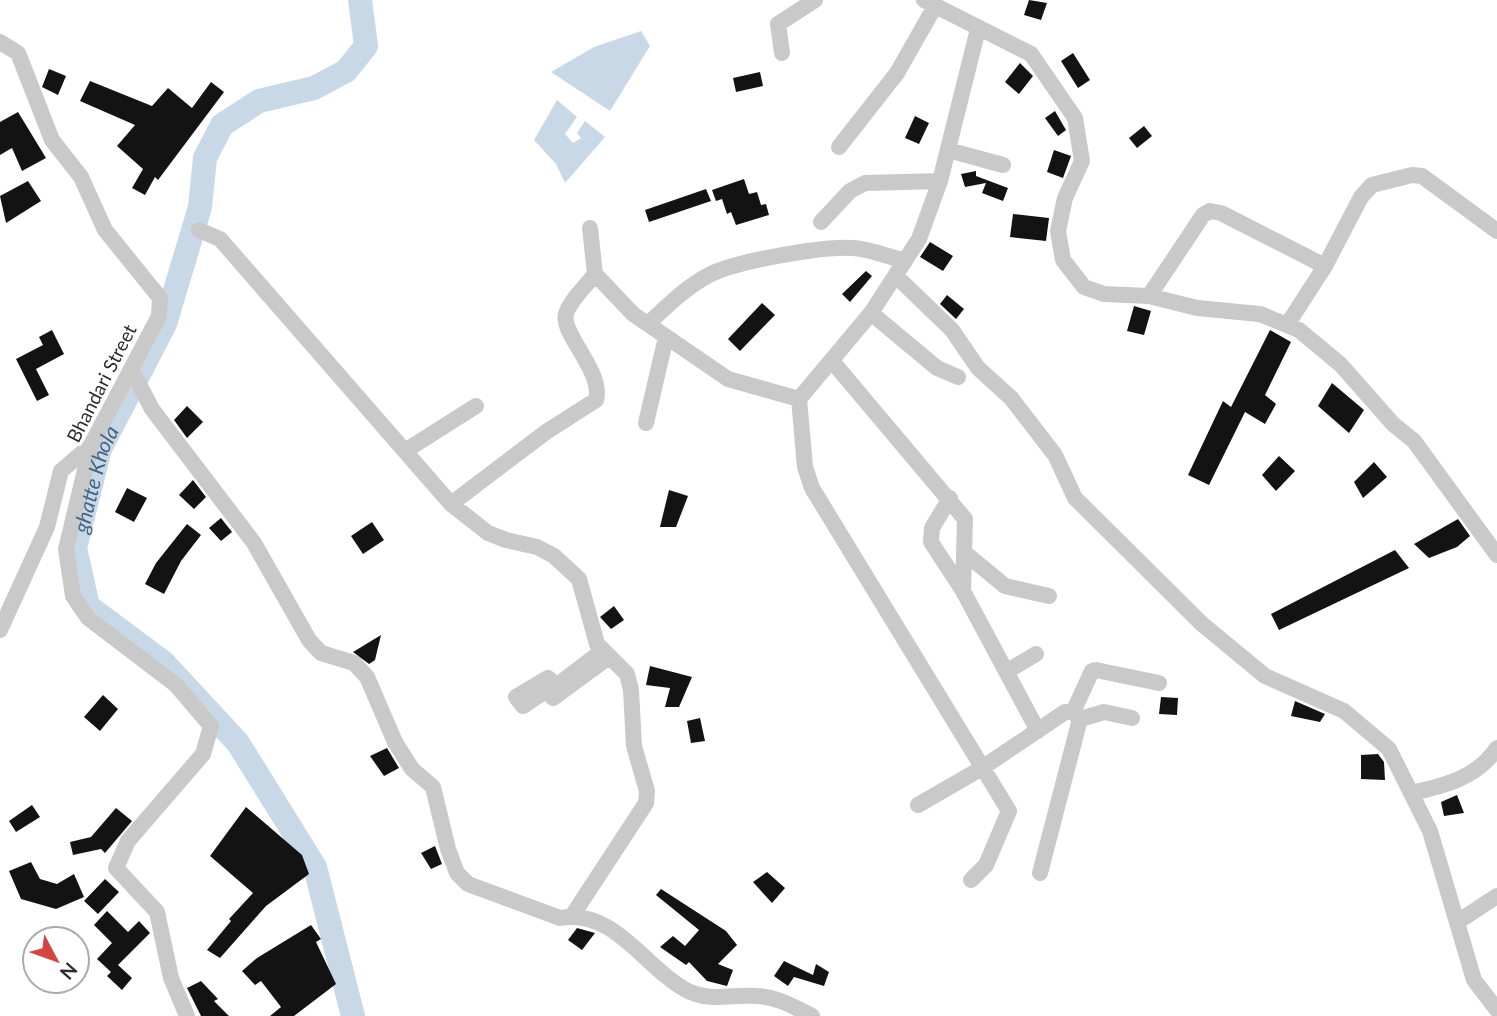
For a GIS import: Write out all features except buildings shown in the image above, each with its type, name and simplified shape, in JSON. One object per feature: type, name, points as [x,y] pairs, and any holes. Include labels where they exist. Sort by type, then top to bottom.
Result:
[{"type":"street","points":[[782,52],[778,23],[814,0]]},
{"type":"street","points":[[839,148],[897,73],[929,4],[1031,54],[1075,118],[1080,133],[1083,161],[1065,198],[1058,231],[1063,260],[1072,275],[1084,287],[1104,294],[1149,296],[1197,307],[1259,314],[1287,325],[1317,343],[1413,441],[1497,555]]},
{"type":"street","points":[[971,880],[986,865],[1009,811],[835,520],[812,488],[805,467],[799,399],[871,313],[919,239],[940,181],[978,29]]},
{"type":"street","name":"Bhandari Street","points":[[0,42],[18,53],[52,140],[81,177],[105,230],[160,298],[159,316],[91,444],[66,549],[73,596],[88,618],[176,685],[211,726],[202,754],[128,841],[116,868],[157,912],[171,978],[187,1016]]},
{"type":"street","points":[[948,150],[1003,165]]},
{"type":"street","points":[[1287,325],[1325,266],[1353,210],[1372,185],[1412,175],[1422,176],[1497,231]]},
{"type":"street","points":[[821,222],[850,191],[865,183],[940,181]]},
{"type":"street","points":[[1149,296],[1203,215],[1210,211],[1221,213],[1325,266]]},
{"type":"street","points":[[590,228],[595,274],[633,314],[728,379],[799,399]]},
{"type":"street","points":[[199,230],[220,239],[451,504],[488,533],[537,547],[569,568],[579,579],[597,644],[627,674],[631,690],[634,746],[647,791],[646,803],[572,916]]},
{"type":"street","points":[[648,324],[673,300],[710,274],[743,262],[830,248],[856,248],[905,261]]},
{"type":"street","points":[[451,504],[546,432],[596,400],[599,390],[565,323],[566,313],[595,274]]},
{"type":"street","points":[[895,276],[952,330],[978,368],[1011,398],[1055,455],[1068,487],[1091,516],[1202,624],[1265,676],[1285,687],[1326,700],[1363,726],[1389,749],[1430,831],[1459,921],[1474,979],[1497,1010]]},
{"type":"street","points":[[871,313],[937,368],[958,377]]},
{"type":"street","points":[[646,423],[666,337]]},
{"type":"street","points":[[831,361],[950,498],[965,519],[962,592]]},
{"type":"street","points":[[131,369],[152,408],[254,543],[309,640],[321,653],[354,663],[367,677],[395,742],[412,769],[433,787],[448,849],[457,873],[468,884],[560,918],[572,916],[590,920],[618,934],[685,989],[705,998],[758,996],[783,1000],[812,1016]]},
{"type":"street","points":[[405,451],[475,406]]},
{"type":"street","points":[[2,622],[47,527],[61,471],[91,444]]},
{"type":"street","points":[[950,498],[932,528],[931,542],[962,592],[1038,731]]},
{"type":"street","points":[[965,553],[1005,586],[1049,596]]},
{"type":"street","points":[[606,654],[553,698],[547,690],[523,706],[516,697],[548,678],[556,687],[606,654]]},
{"type":"street","points":[[1006,672],[1036,654]]},
{"type":"street","points":[[1040,873],[1088,677],[1096,670],[1159,683]]},
{"type":"street","points":[[918,805],[982,768],[1065,712],[1077,715],[1104,712],[1132,718]]},
{"type":"street","points":[[1411,793],[1450,785],[1474,771],[1497,748]]},
{"type":"street","points":[[1459,921],[1497,896]]},
{"type":"water","points":[[641,31],[650,46],[610,111],[551,72],[594,47]]},
{"type":"water","points":[[557,100],[577,117],[565,134],[573,143],[581,138],[577,133],[585,121],[605,137],[565,183],[556,164],[534,140]]},
{"type":"waterway","name":"ghatte Khola","points":[[353,1016],[315,867],[238,743],[163,662],[88,606],[75,548],[100,449],[165,324],[200,207],[205,158],[222,125],[259,101],[314,88],[346,71],[366,46],[360,0]]}]
